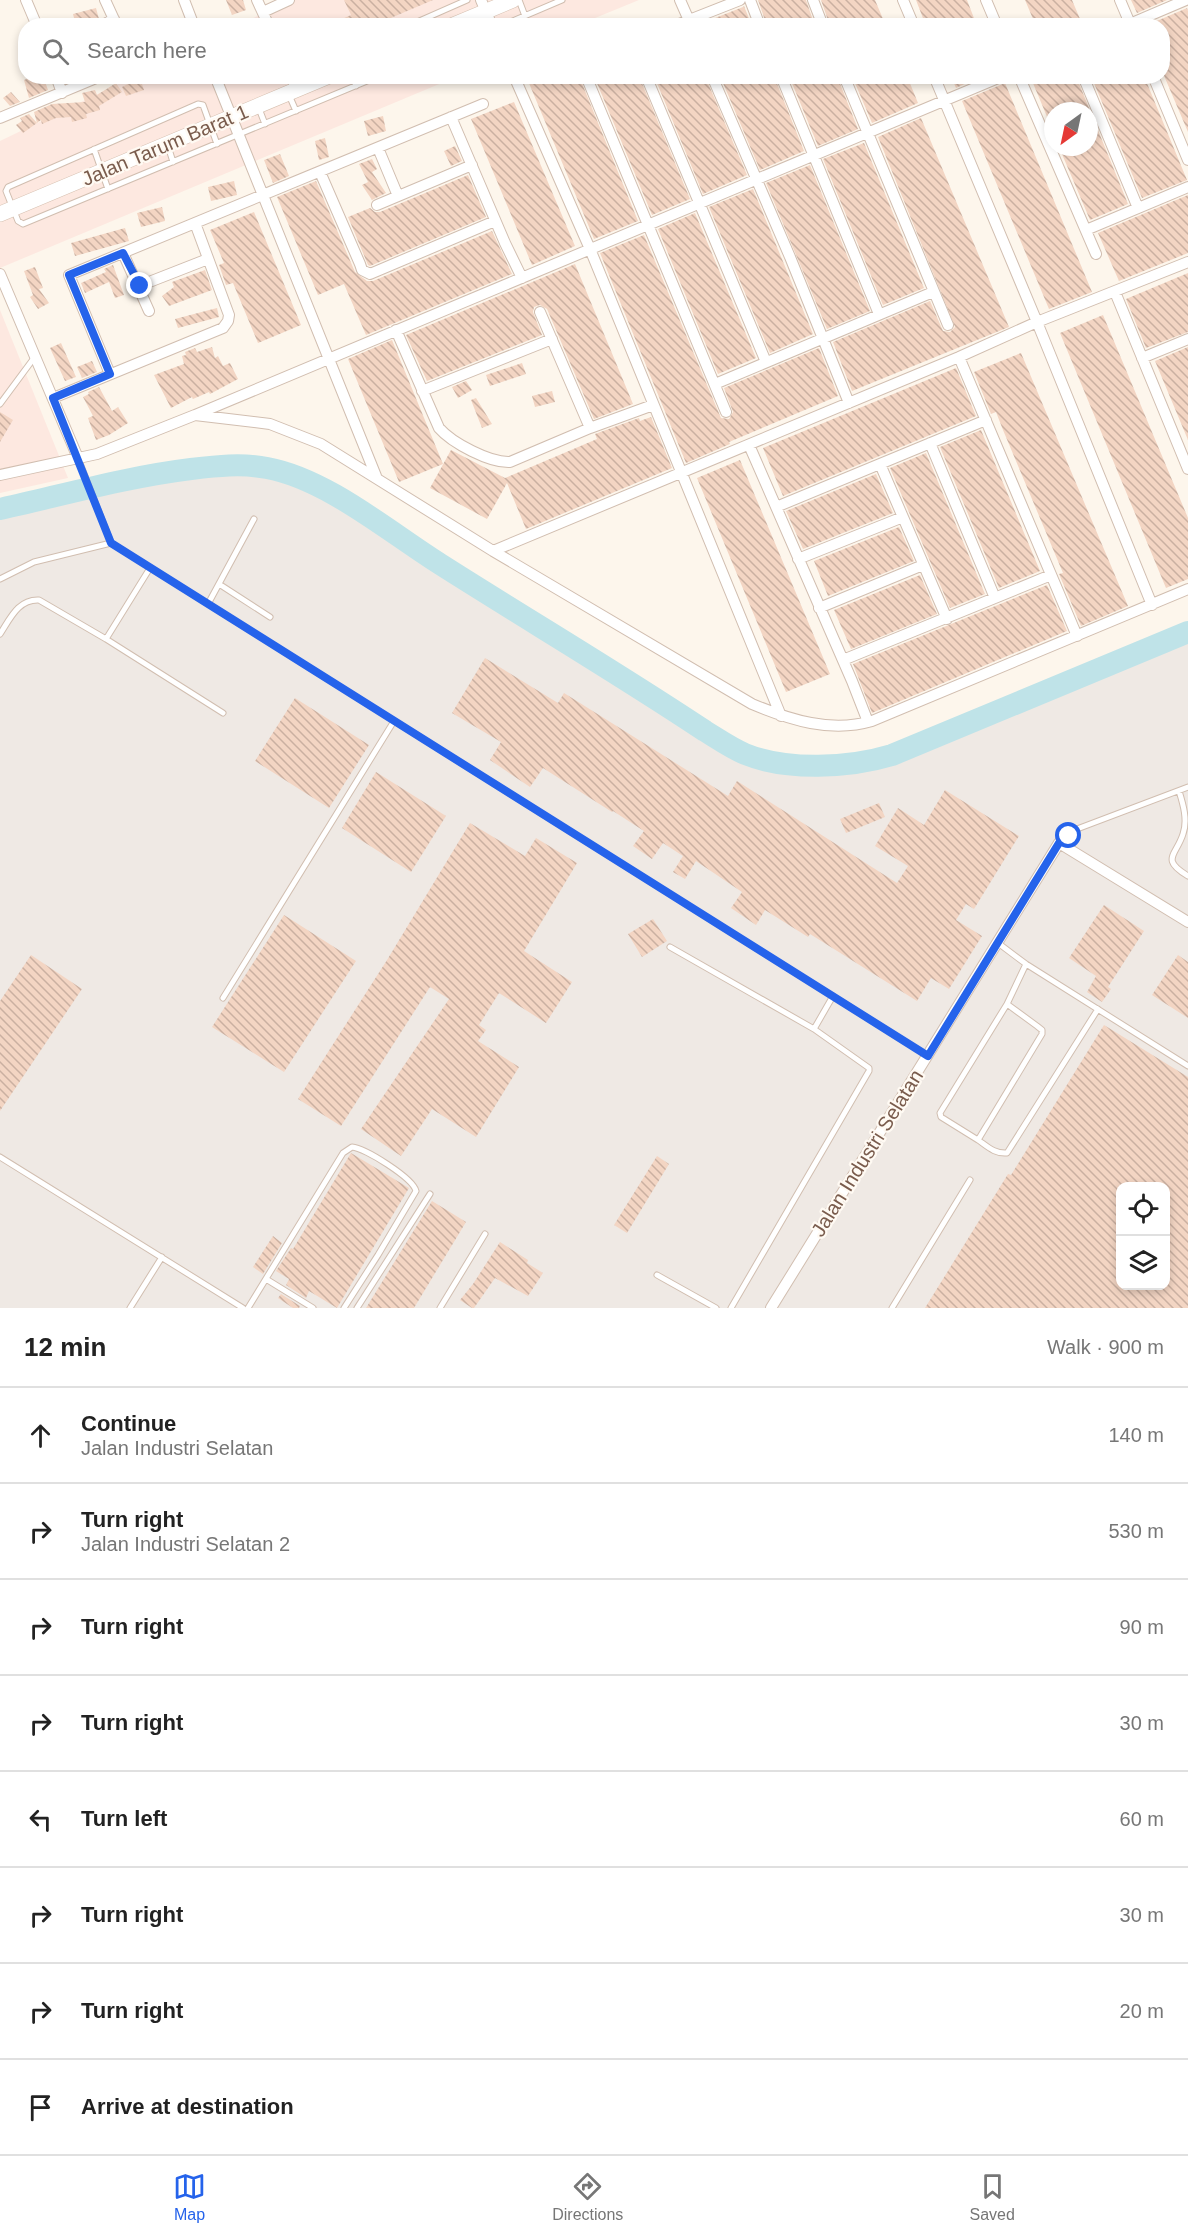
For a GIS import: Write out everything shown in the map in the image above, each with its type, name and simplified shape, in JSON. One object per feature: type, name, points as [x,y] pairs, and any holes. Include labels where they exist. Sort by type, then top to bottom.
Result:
[{"type":"street","points":[[26,0],[34,18]]},
{"type":"street","points":[[105,0],[114,18]]},
{"type":"street","points":[[184,0],[191,18]]},
{"type":"street","points":[[257,0],[265,18]]},
{"type":"street","points":[[262,12],[289,0]]},
{"type":"street","points":[[472,18],[513,0]]},
{"type":"street","points":[[680,0],[688,18]]},
{"type":"street","points":[[701,18],[740,0]]},
{"type":"street","points":[[750,0],[757,18]]},
{"type":"street","points":[[813,0],[820,18]]},
{"type":"street","points":[[903,0],[911,18]]},
{"type":"street","points":[[986,0],[994,18]]},
{"type":"street","points":[[1120,0],[1126,18]]},
{"type":"street","points":[[1145,18],[1187,0]]},
{"type":"street","points":[[59,84],[62,93]]},
{"type":"street","points":[[1,114],[83,84]]},
{"type":"street","points":[[218,84],[376,476]]},
{"type":"street","points":[[518,84],[590,249],[781,716]]},
{"type":"street","points":[[589,84],[726,412]]},
{"type":"street","points":[[649,84],[766,362]]},
{"type":"street","points":[[715,84],[790,257],[849,403]]},
{"type":"street","points":[[784,84],[879,314]]},
{"type":"street","points":[[847,84],[948,325]]},
{"type":"street","points":[[937,84],[1152,604]]},
{"type":"street","points":[[0,475],[80,464],[97,454],[984,84]]},
{"type":"street","points":[[1022,84],[1096,254]]},
{"type":"street","points":[[1086,84],[1138,208]]},
{"type":"street","points":[[1156,84],[1188,160]]},
{"type":"street","name":"Jalan Tarum Barat 1","points":[[6,211],[258,106],[292,87]]},
{"type":"street","points":[[110,374],[68,278],[70,275],[483,104]]},
{"type":"street","points":[[451,117],[522,278]]},
{"type":"street","points":[[378,148],[398,196]]},
{"type":"street","points":[[377,205],[472,165]]},
{"type":"street","points":[[320,172],[362,270],[370,274],[495,221]]},
{"type":"street","points":[[1086,230],[1188,187]]},
{"type":"street","points":[[53,398],[223,328],[229,315],[195,224]]},
{"type":"street","points":[[123,253],[140,286],[149,311]]},
{"type":"street","points":[[140,286],[208,259]]},
{"type":"street","points":[[494,551],[681,471],[959,357],[1037,322],[1188,262]]},
{"type":"street","points":[[0,274],[80,464]]},
{"type":"street","points":[[714,384],[933,292]]},
{"type":"street","points":[[1115,292],[1188,469]]},
{"type":"street","points":[[540,312],[590,428]]},
{"type":"street","points":[[396,330],[439,428],[445,435],[460,444],[501,463],[510,462],[590,428],[653,405]]},
{"type":"street","points":[[422,391],[552,339]]},
{"type":"street","points":[[1142,358],[1188,339]]},
{"type":"street","points":[[959,357],[1077,636]]},
{"type":"street","points":[[195,415],[270,424],[321,444],[494,551],[752,704],[781,716],[818,725],[868,722],[1188,589]]},
{"type":"street","points":[[776,507],[986,420]]},
{"type":"street","points":[[930,443],[995,598]]},
{"type":"street","points":[[749,445],[868,722]]},
{"type":"street","points":[[880,464],[946,619]]},
{"type":"street","points":[[798,559],[903,517]]},
{"type":"street","points":[[819,608],[923,565]]},
{"type":"street","points":[[843,660],[1051,575]]},
{"type":"street","points":[[1059,843],[1188,922]]},
{"type":"street","name":"Jalan Industri Selatan","points":[[771,1308],[1059,843]]},
{"type":"lane","points":[[429,18],[467,0]]},
{"type":"lane","points":[[519,0],[525,16]]},
{"type":"lane","points":[[520,18],[562,0]]},
{"type":"lane","points":[[453,6],[456,18]]},
{"type":"lane","points":[[322,84],[325,99]]},
{"type":"lane","points":[[217,144],[203,105],[198,104],[8,187],[6,211],[20,223],[42,216],[140,176],[173,162],[217,144],[361,84]]},
{"type":"lane","points":[[292,87],[296,111]]},
{"type":"lane","points":[[258,106],[265,124]]},
{"type":"lane","points":[[167,144],[173,162]]},
{"type":"lane","points":[[94,149],[108,189]]},
{"type":"lane","points":[[133,158],[140,176]]},
{"type":"lane","points":[[66,186],[72,204]]},
{"type":"lane","points":[[34,200],[42,216]]},
{"type":"lane","points":[[0,404],[35,356]]},
{"type":"lane","points":[[80,464],[111,543],[928,1056]]},
{"type":"lane","points":[[208,604],[254,519]]},
{"type":"lane","points":[[0,579],[34,562],[111,543]]},
{"type":"lane","points":[[106,639],[150,568]]},
{"type":"lane","points":[[219,584],[270,617]]},
{"type":"lane","points":[[0,634],[21,604],[30,599],[39,600],[106,639],[223,713]]},
{"type":"lane","points":[[223,998],[394,721]]},
{"type":"lane","name":"Jalan Industri Selatan","points":[[1059,843],[1077,829],[1188,787]]},
{"type":"lane","points":[[1179,791],[1184,807],[1184,832],[1172,853],[1172,861],[1176,869],[1188,876]]},
{"type":"lane","points":[[998,943],[1026,964],[1188,1066]]},
{"type":"lane","points":[[670,947],[814,1029],[868,1068],[869,1073],[731,1308]]},
{"type":"lane","points":[[1026,964],[1006,1004],[940,1113],[941,1117],[995,1152],[1007,1153],[1098,1009]]},
{"type":"lane","points":[[814,1029],[833,996]]},
{"type":"lane","points":[[978,1140],[1042,1034],[1042,1030],[1006,1004]]},
{"type":"lane","points":[[248,1308],[343,1153],[352,1147],[362,1149],[411,1182],[416,1191],[344,1308]]},
{"type":"lane","points":[[0,1157],[243,1308]]},
{"type":"lane","points":[[892,1308],[970,1180]]},
{"type":"lane","points":[[357,1308],[430,1194]]},
{"type":"lane","points":[[440,1308],[485,1234]]},
{"type":"lane","points":[[130,1308],[162,1257]]},
{"type":"lane","points":[[657,1275],[716,1308]]},
{"type":"lane","points":[[266,1279],[313,1308]]},
{"type":"shaded area","points":[[290,0],[639,0],[595,18],[253,18]]},
{"type":"shaded area","points":[[118,84],[439,84],[0,268],[0,141]]},
{"type":"shaded area","points":[[0,310],[68,478],[0,493]]},
{"type":"shaded area","points":[[230,464],[267,467],[316,485],[746,754],[801,766],[850,764],[879,759],[1188,631],[1188,1308],[0,1308],[0,512]]},
{"type":"building","points":[[226,0],[243,0],[246,10],[232,15]]},
{"type":"building","points":[[344,0],[433,0],[391,18],[344,18],[351,15]]},
{"type":"building","points":[[758,0],[806,0],[812,18],[764,18]]},
{"type":"building","points":[[821,0],[875,0],[883,18],[827,18]]},
{"type":"building","points":[[916,0],[967,0],[974,18],[923,18]]},
{"type":"building","points":[[1025,0],[1072,0],[1080,18],[1033,18]]},
{"type":"building","points":[[1131,0],[1167,0],[1137,13]]},
{"type":"building","points":[[743,7],[749,18],[715,18]]},
{"type":"building","points":[[96,8],[99,18],[74,18],[73,14]]},
{"type":"building","points":[[1187,8],[1188,132],[1168,84],[1170,84],[1170,18],[1164,18]]},
{"type":"building","points":[[25,84],[46,84],[48,90],[29,98]]},
{"type":"building","points":[[114,84],[122,92],[99,106],[100,110],[86,114],[87,118],[72,122],[71,117],[56,118],[42,124],[41,120],[37,123],[34,112],[52,104],[85,102],[82,93],[95,90],[97,95]]},
{"type":"building","points":[[128,84],[142,84],[144,90],[126,96],[122,87]]},
{"type":"building","points":[[529,84],[582,84],[638,221],[594,239]]},
{"type":"building","points":[[597,84],[642,84],[690,199],[652,215]]},
{"type":"building","points":[[657,84],[708,84],[747,175],[703,194]]},
{"type":"building","points":[[723,84],[777,84],[804,151],[760,170]]},
{"type":"building","points":[[792,84],[840,84],[858,129],[818,146]]},
{"type":"building","points":[[855,84],[910,84],[918,103],[872,123]]},
{"type":"building","points":[[1005,84],[1092,292],[1049,309],[962,101]]},
{"type":"building","points":[[1033,84],[1079,84],[1087,102],[1044,102],[1044,109]]},
{"type":"building","points":[[1094,84],[1147,84],[1187,180],[1142,198]]},
{"type":"building","points":[[11,92],[20,102],[10,106],[3,98]]},
{"type":"building","points":[[514,102],[575,246],[532,265],[471,119]]},
{"type":"building","points":[[29,114],[37,123],[23,133],[16,125],[22,121],[20,118]]},
{"type":"building","points":[[383,116],[386,131],[368,136],[364,121]]},
{"type":"building","points":[[921,118],[1009,327],[852,391],[833,342],[930,301],[943,331],[950,332],[955,327],[878,137]]},
{"type":"building","points":[[1098,130],[1128,204],[1090,220],[1063,156],[1098,156]]},
{"type":"building","points":[[325,138],[329,157],[319,160],[315,141]]},
{"type":"building","points":[[864,143],[924,288],[883,305],[823,159]]},
{"type":"building","points":[[455,146],[462,161],[451,166],[444,151]]},
{"type":"building","points":[[280,154],[289,176],[273,183],[264,160]]},
{"type":"building","points":[[372,159],[377,169],[372,172],[386,193],[372,200],[362,185],[368,182],[359,164]]},
{"type":"building","points":[[810,165],[870,311],[827,329],[766,183]]},
{"type":"building","points":[[468,175],[486,217],[368,265],[348,217],[370,208],[375,212],[380,212]]},
{"type":"building","points":[[234,181],[237,195],[211,201],[208,187]]},
{"type":"building","points":[[316,181],[355,272],[367,281],[373,281],[492,231],[512,274],[366,335],[344,284],[318,295],[277,197]]},
{"type":"building","points":[[753,189],[813,334],[770,353],[709,207]]},
{"type":"building","points":[[1188,195],[1188,253],[1119,281],[1098,233]]},
{"type":"building","points":[[162,207],[165,221],[141,227],[137,213]]},
{"type":"building","points":[[254,212],[301,325],[258,343],[233,283],[226,285],[219,265],[224,263],[210,230]]},
{"type":"building","points":[[695,213],[756,358],[718,374],[658,229]]},
{"type":"building","points":[[125,228],[129,241],[75,256],[71,243]]},
{"type":"building","points":[[644,235],[721,418],[729,419],[733,412],[724,388],[819,348],[838,396],[729,442],[730,444],[686,463],[600,253]]},
{"type":"building","points":[[575,264],[633,404],[594,419],[547,309],[540,305],[534,307],[533,312],[542,335],[427,381],[406,335]]},
{"type":"building","points":[[113,265],[124,295],[115,298],[109,282],[85,293],[81,283],[106,272],[104,269]]},
{"type":"building","points":[[35,267],[43,288],[39,289],[49,303],[38,309],[30,297],[33,295],[24,271]]},
{"type":"building","points":[[205,270],[212,290],[169,306],[162,296],[174,287],[172,282]]},
{"type":"building","points":[[1188,273],[1188,332],[1146,348],[1126,299]]},
{"type":"building","points":[[217,308],[219,317],[178,328],[175,319]]},
{"type":"building","points":[[1103,315],[1188,518],[1188,579],[1166,588],[1060,333]]},
{"type":"building","points":[[392,340],[443,464],[399,482],[348,359]]},
{"type":"building","points":[[61,343],[76,377],[65,381],[50,348]]},
{"type":"building","points":[[212,347],[215,358],[218,356],[223,366],[230,363],[238,379],[210,394],[209,392],[193,399],[192,397],[171,408],[154,375],[184,364],[182,356],[186,355],[185,352],[195,348],[197,352]]},
{"type":"building","points":[[1188,347],[1188,440],[1155,361]]},
{"type":"building","points":[[1021,353],[1128,606],[1081,626],[1059,574],[1063,573],[996,412],[991,414],[974,372]]},
{"type":"building","points":[[92,361],[97,372],[82,378],[77,367]]},
{"type":"building","points":[[522,363],[526,374],[490,386],[486,375]]},
{"type":"building","points":[[956,368],[976,416],[783,496],[763,448]]},
{"type":"building","points":[[466,381],[472,390],[458,398],[452,387]]},
{"type":"building","points":[[99,387],[112,411],[118,407],[128,423],[96,440],[88,418],[93,416],[83,397]]},
{"type":"building","points":[[552,391],[555,402],[535,407],[532,396]]},
{"type":"building","points":[[476,398],[492,424],[482,428],[471,400]]},
{"type":"building","points":[[0,412],[13,420],[0,442]]},
{"type":"building","points":[[651,417],[672,468],[526,529],[507,483],[487,519],[430,488],[451,450],[505,478],[597,439],[595,434],[639,418],[640,421]]},
{"type":"building","points":[[981,430],[1040,571],[999,588],[940,447]]},
{"type":"building","points":[[926,453],[985,594],[950,608],[890,468]]},
{"type":"building","points":[[740,460],[830,674],[786,692],[697,478]]},
{"type":"building","points":[[876,474],[893,513],[803,549],[786,511]]},
{"type":"building","points":[[899,527],[914,561],[828,596],[814,561]]},
{"type":"building","points":[[920,575],[937,614],[851,649],[834,610]]},
{"type":"building","points":[[1047,585],[1067,631],[872,713],[853,664]]},
{"type":"building","points":[[485,658],[558,703],[564,693],[728,796],[737,781],[897,883],[908,866],[875,846],[898,808],[924,825],[945,790],[1019,836],[974,909],[966,904],[956,920],[982,936],[949,989],[931,978],[917,1001],[810,934],[808,937],[765,910],[756,925],[731,908],[742,892],[696,861],[685,879],[673,872],[683,856],[663,843],[652,859],[633,846],[644,831],[543,768],[530,787],[490,760],[501,742],[452,713]]},
{"type":"building","points":[[295,698],[369,745],[329,808],[255,761]]},
{"type":"building","points":[[376,772],[446,816],[411,872],[342,828]]},
{"type":"building","points":[[879,803],[885,817],[846,833],[840,819]]},
{"type":"building","points":[[470,823],[525,856],[536,838],[577,863],[524,951],[572,982],[546,1023],[499,993],[479,1025],[486,1030],[478,1041],[519,1067],[476,1137],[432,1109],[401,1156],[361,1129],[449,999],[430,987],[341,1126],[298,1099],[387,960]]},
{"type":"building","points":[[1104,905],[1144,931],[1108,987],[1111,989],[1102,1002],[1087,992],[1096,976],[1069,958]]},
{"type":"building","points":[[284,915],[356,961],[284,1072],[212,1027]]},
{"type":"building","points":[[653,919],[667,941],[642,957],[628,934]]},
{"type":"building","points":[[31,955],[82,989],[0,1111],[0,1001]]},
{"type":"building","points":[[1178,955],[1188,962],[1188,1018],[1152,995]]},
{"type":"building","points":[[1104,1025],[1188,1077],[1188,1308],[925,1308],[1008,1174],[1011,1175]]},
{"type":"building","points":[[351,1153],[409,1188],[337,1308],[309,1291],[306,1298],[286,1285],[289,1279],[276,1271],[291,1248],[293,1249]]},
{"type":"building","points":[[657,1156],[669,1164],[627,1233],[614,1225]]},
{"type":"building","points":[[432,1201],[466,1222],[414,1308],[366,1308]]},
{"type":"building","points":[[273,1236],[282,1243],[263,1274],[253,1267]]},
{"type":"building","points":[[500,1242],[543,1273],[528,1296],[495,1278],[472,1308],[460,1300]]},
{"type":"building","points":[[281,1294],[300,1306],[299,1308],[293,1308],[278,1298]]},
{"type":"waterway","points":[[0,509],[119,481],[191,469],[248,466],[290,474],[312,483],[357,508],[440,564],[730,746],[762,759],[799,765],[857,763],[892,755],[1188,632]]},
{"type":"route","points":[[140,286],[123,253],[69,275],[68,278],[110,374],[53,398],[111,543],[928,1056],[1059,843],[1069,836]]}]
